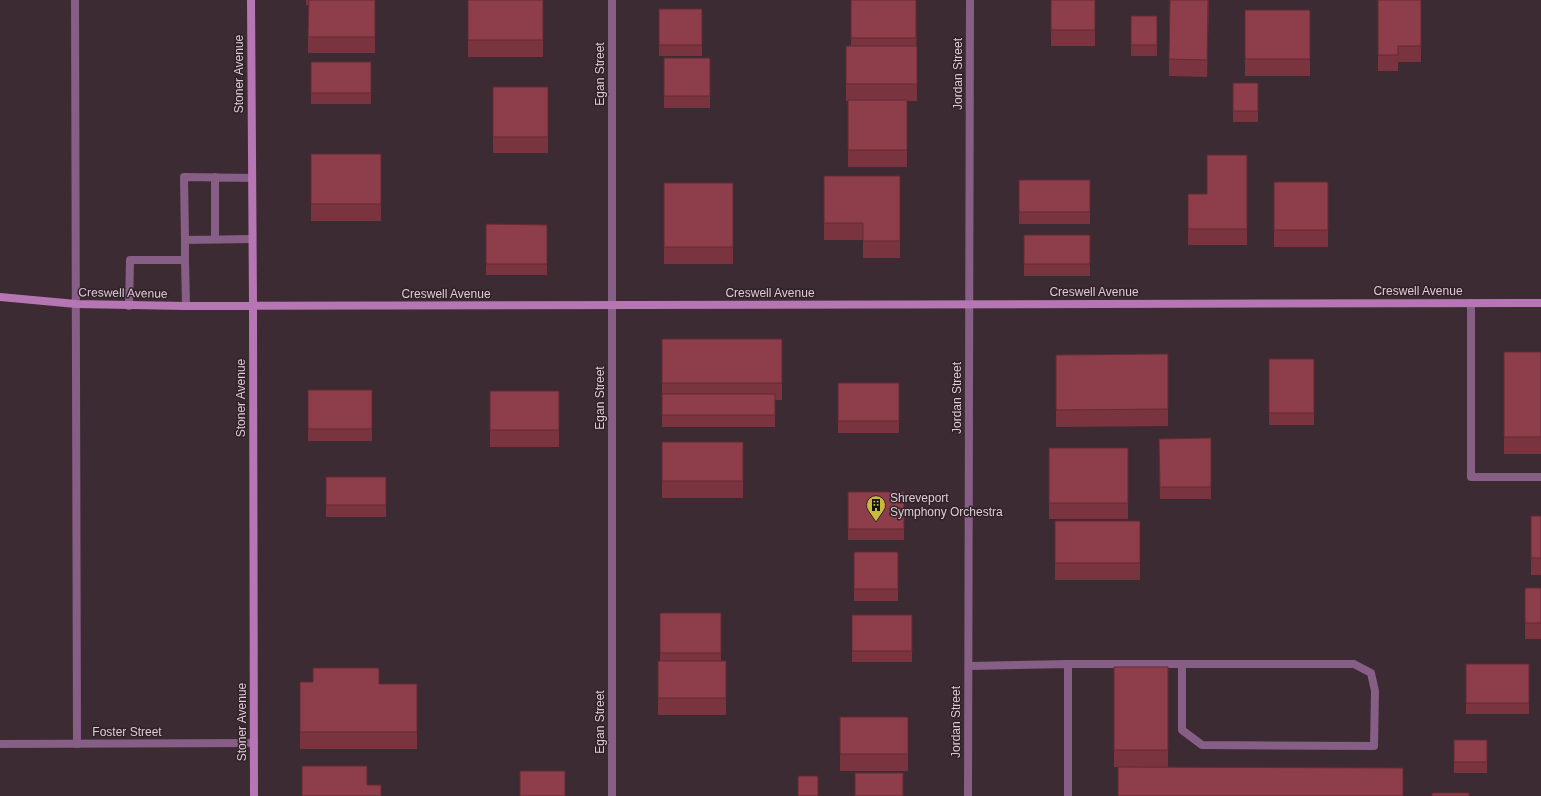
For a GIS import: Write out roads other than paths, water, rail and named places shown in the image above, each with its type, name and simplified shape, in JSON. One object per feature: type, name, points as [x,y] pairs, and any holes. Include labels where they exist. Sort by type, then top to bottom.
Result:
[{"type":"street","points":[[75,0],[77,744]]},
{"type":"street","name":"Stoner Avenue","points":[[251,0],[254,796]]},
{"type":"street","name":"Egan Street","points":[[612,0],[612,796]]},
{"type":"street","name":"Jordan Street","points":[[968,796],[968,304],[970,0]]},
{"type":"street","points":[[186,306],[184,177],[252,178]]},
{"type":"street","points":[[215,177],[215,239]]},
{"type":"street","points":[[185,240],[252,238]]},
{"type":"street","points":[[129,306],[130,260],[185,260]]},
{"type":"street","name":"Creswell Avenue","points":[[0,297],[76,304],[129,306],[1541,303]]},
{"type":"street","points":[[1471,303],[1471,476],[1541,476]]},
{"type":"street","points":[[968,666],[1068,664],[1182,664],[1354,664],[1371,673],[1375,691],[1374,746],[1202,745],[1182,730],[1182,664]]},
{"type":"street","points":[[1068,664],[1068,796]]},
{"type":"street","name":"Foster Street","points":[[0,744],[254,743]]},
{"type":"place","name":"Shreveport Symphony Orchestra","points":[[876,522]]}]
